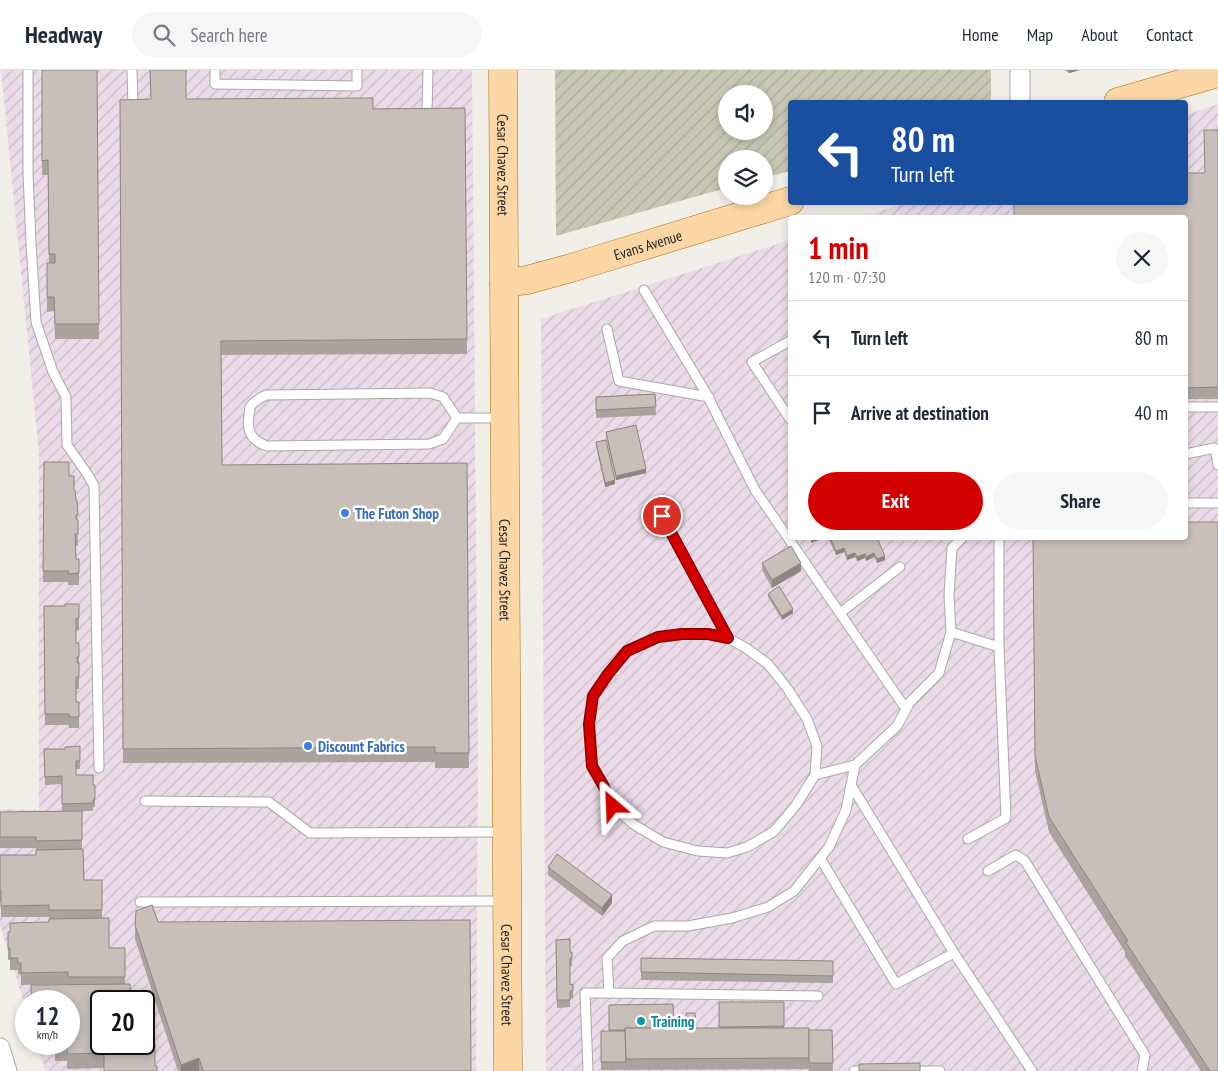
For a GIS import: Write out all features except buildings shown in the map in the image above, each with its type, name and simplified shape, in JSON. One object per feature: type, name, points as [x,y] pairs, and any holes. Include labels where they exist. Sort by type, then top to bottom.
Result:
[{"type":"main road","name":"Cesar Chavez Street","points":[[503,70],[508,1071]]},
{"type":"main road","points":[[1125,100],[1218,73]]},
{"type":"main road","name":"Evans Avenue","points":[[504,283],[527,280],[571,268],[788,202]]},
{"type":"street","points":[[1020,70],[1020,100]]},
{"type":"street","points":[[0,1048],[7,1071]]},
{"type":"lane","points":[[28,70],[28,183],[36,322],[53,372],[66,396],[67,445],[94,486],[99,768]]},
{"type":"lane","points":[[132,70],[133,105]]},
{"type":"lane","points":[[215,70],[215,84],[357,86],[357,70]]},
{"type":"lane","points":[[427,112],[428,70]]},
{"type":"lane","points":[[644,290],[708,397],[756,490],[788,537]]},
{"type":"lane","points":[[607,330],[619,381],[708,397]]},
{"type":"lane","points":[[788,343],[752,362],[788,416]]},
{"type":"lane","points":[[430,393],[443,397],[457,418],[443,439],[429,444],[267,446],[258,443],[250,434],[248,421],[250,407],[258,399],[266,395],[430,393]]},
{"type":"lane","points":[[1188,407],[1218,407]]},
{"type":"lane","points":[[457,418],[504,418]]},
{"type":"lane","points":[[1188,453],[1215,448],[1218,465]]},
{"type":"lane","points":[[1188,503],[1218,503]]},
{"type":"lane","points":[[662,516],[728,638]]},
{"type":"lane","points":[[790,540],[906,709]]},
{"type":"lane","points":[[815,775],[855,765],[897,726],[910,702],[939,673],[951,632],[949,595],[952,548],[960,540]]},
{"type":"lane","points":[[968,838],[1006,818],[999,647],[999,540]]},
{"type":"lane","points":[[840,613],[900,567]]},
{"type":"lane","points":[[951,632],[999,647]]},
{"type":"lane","points":[[682,634],[708,634],[728,638],[768,664],[787,688],[807,719],[817,746],[815,775],[796,805],[773,832],[747,847],[727,853],[698,851],[663,842],[633,824],[613,806],[592,766],[589,724],[593,696],[627,651],[658,637],[682,634]]},
{"type":"lane","points":[[609,993],[608,958],[623,941],[654,926],[688,926],[732,918],[768,907],[794,891],[829,847],[846,810],[855,765]]},
{"type":"lane","points":[[851,785],[954,953],[1032,1071]]},
{"type":"lane","points":[[145,801],[269,802],[310,832],[507,832]]},
{"type":"lane","points":[[988,871],[1016,855],[1025,861],[1145,1055],[1142,1071]]},
{"type":"lane","points":[[820,858],[896,984],[954,953]]},
{"type":"lane","points":[[140,902],[507,901]]},
{"type":"lane","points":[[588,1071],[585,993],[818,996]]},
{"type":"lane","points":[[854,1071],[883,1071]]},
{"type":"lane","points":[[902,1071],[940,1071]]},
{"type":"shaded area","points":[[1,70],[472,70],[478,758],[476,1071],[45,1071],[40,1055],[80,1055],[80,990],[20,990],[0,925],[0,809],[39,810],[39,453]]},
{"type":"shaded area","points":[[555,70],[991,70],[991,100],[788,100],[788,172],[773,176],[773,150],[718,150],[718,190],[556,236]]},
{"type":"shaded area","points":[[1218,104],[1218,1071],[546,1071],[541,319],[788,241],[788,540],[1188,540],[1188,215],[868,215],[900,205],[1188,205],[1188,114]]},
{"type":"place","name":"The Futon Shop","points":[[345,513]]},
{"type":"place","name":"Discount Fabrics","points":[[308,746]]},
{"type":"place","name":"Training","points":[[641,1021]]},
{"type":"route","points":[[613,806],[592,766],[589,724],[593,696],[608,674],[627,651],[658,637],[682,634],[708,634],[728,638],[662,516]]}]
